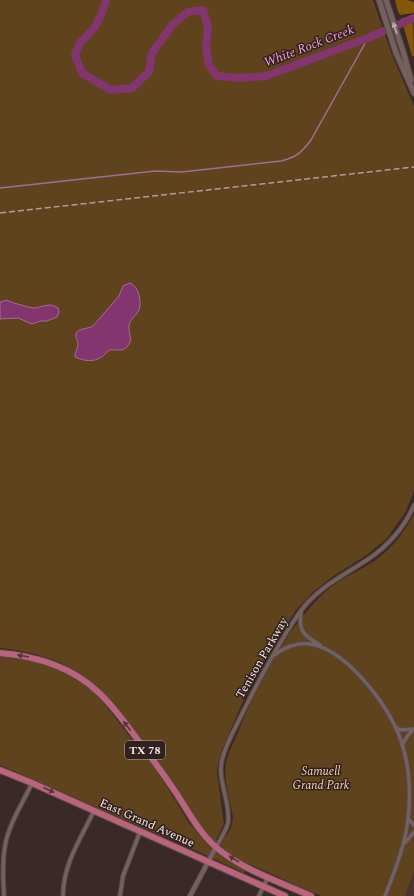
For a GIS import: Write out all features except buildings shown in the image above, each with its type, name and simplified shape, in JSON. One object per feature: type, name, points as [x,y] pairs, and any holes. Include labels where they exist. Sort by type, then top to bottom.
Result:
[{"type":"main road","points":[[379,0],[396,53],[414,92]]},
{"type":"main road","points":[[386,2],[403,51],[414,92]]},
{"type":"main road","name":"East Grand Avenue","points":[[0,652],[52,663],[81,679],[98,692],[119,715],[171,785],[193,821],[216,847],[246,867],[311,896]]},
{"type":"main road","name":"East Grand Avenue","points":[[0,770],[285,896]]},
{"type":"street","name":"Tenison Parkway","points":[[190,896],[228,823],[222,777],[222,760],[235,728],[259,679],[302,610],[326,587],[368,559],[384,546],[406,521],[414,505]]},
{"type":"street","points":[[302,610],[300,622],[303,633],[346,663],[366,683],[379,698],[395,727],[402,746],[409,780],[408,820],[400,859],[384,896]]},
{"type":"street","points":[[272,657],[284,649],[296,645],[310,644],[325,648]]},
{"type":"street","points":[[395,727],[400,730],[413,730]]},
{"type":"street","points":[[402,746],[408,735],[413,730]]},
{"type":"street","points":[[4,896],[3,858],[5,845],[14,820],[32,783]]},
{"type":"street","points":[[62,896],[69,861],[94,811]]},
{"type":"street","points":[[408,820],[414,825]]},
{"type":"street","points":[[120,896],[123,876],[140,832]]},
{"type":"street","points":[[404,844],[414,832]]},
{"type":"street","points":[[259,896],[268,877]]},
{"type":"shaded area","points":[[395,0],[407,0],[414,2],[414,13],[400,15]]},
{"type":"shaded area","points":[[413,17],[414,56],[412,56],[401,18]]},
{"type":"shaded area","points":[[130,283],[138,291],[140,307],[130,324],[130,342],[127,347],[125,349],[109,350],[98,359],[89,361],[75,357],[78,347],[76,336],[77,332],[93,326],[119,296],[123,286]]},
{"type":"shaded area","points":[[7,300],[34,308],[52,305],[58,308],[59,312],[57,317],[32,324],[18,318],[0,319],[0,302]]},
{"type":"shaded area","points":[[414,872],[414,896],[405,896]]},
{"type":"green space","name":"Samuell Grand Park","points":[[0,0],[373,0],[392,55],[414,106],[414,491],[405,513],[387,538],[368,554],[332,577],[313,592],[296,610],[270,651],[246,694],[218,763],[217,773],[224,824],[216,840],[221,844],[230,829],[233,817],[225,776],[228,756],[254,695],[276,655],[301,618],[316,601],[336,583],[373,562],[386,552],[406,528],[414,514],[414,872],[405,896],[321,896],[249,864],[244,873],[167,837],[0,765],[0,655],[30,659],[62,671],[75,678],[92,691],[103,702],[159,774],[189,823],[209,846],[213,840],[194,817],[168,775],[151,752],[104,693],[93,683],[83,675],[49,658],[12,649],[0,648]]},
{"type":"waterway","name":"White Rock Creek","points":[[106,0],[102,13],[95,27],[80,43],[75,55],[82,73],[111,90],[132,88],[149,72],[152,53],[173,24],[188,12],[203,10],[208,27],[206,47],[209,65],[217,76],[239,78],[266,76],[368,38],[414,18]]},
{"type":"waterway","points":[[0,188],[155,171],[182,172],[281,161],[291,158],[301,151],[311,140],[368,38]]},
{"type":"railway","points":[[0,213],[414,167]]}]
